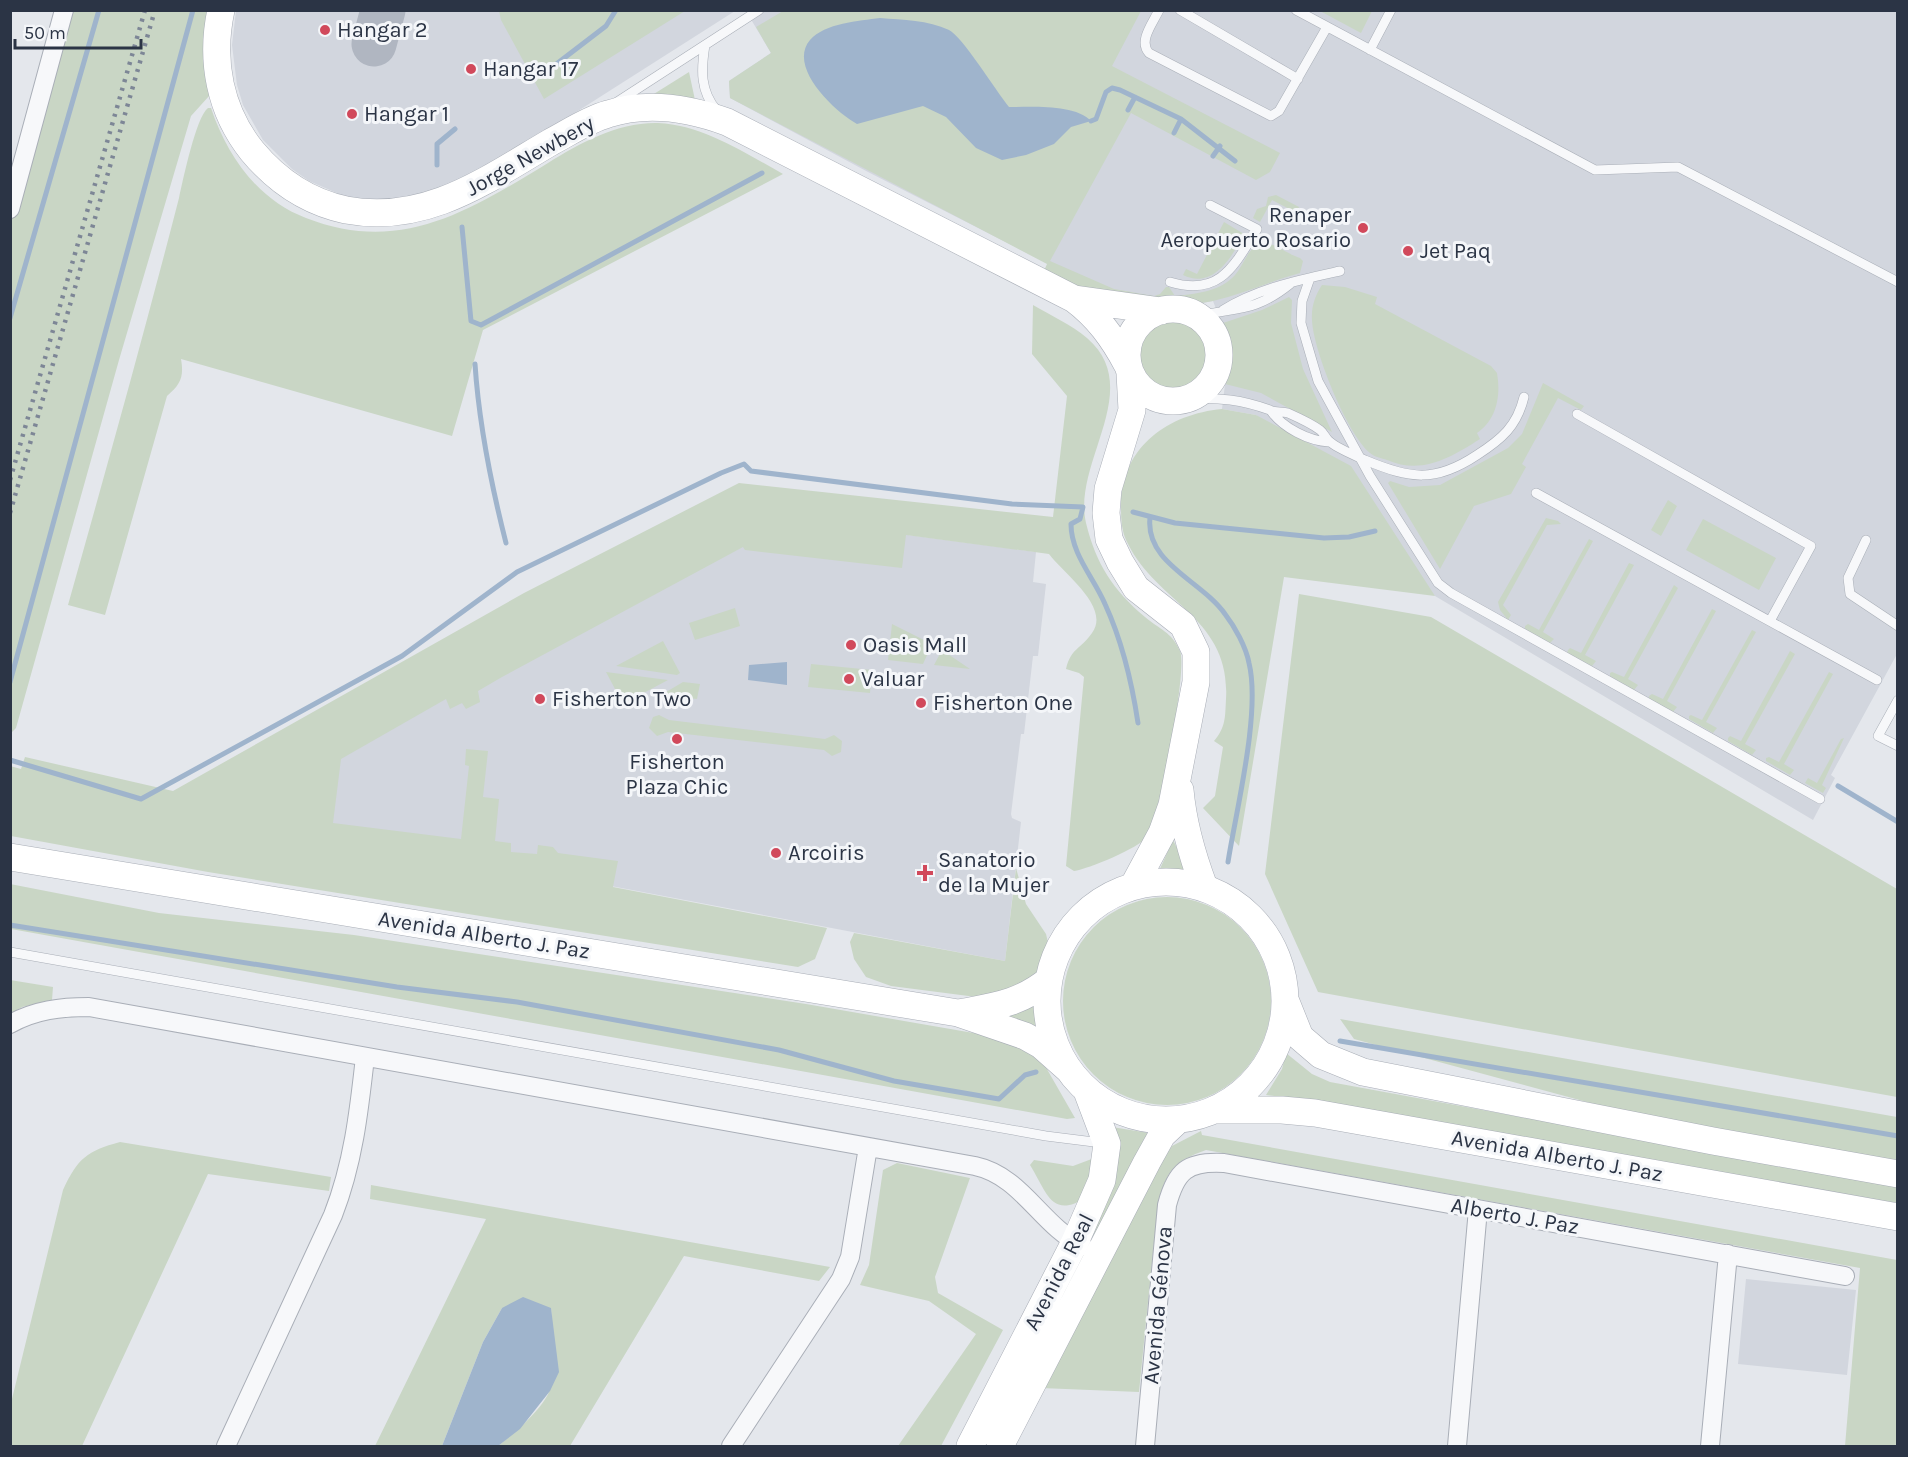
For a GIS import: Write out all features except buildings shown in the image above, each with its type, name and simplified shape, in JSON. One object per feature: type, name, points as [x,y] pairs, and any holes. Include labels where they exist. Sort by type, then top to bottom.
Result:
[{"type":"main road","name":"Jorge Newbery","points":[[221,10],[216,57],[219,85],[235,125],[254,153],[277,178],[317,201],[360,212],[405,212],[449,200],[587,122],[610,113],[657,107],[689,110],[728,122],[1074,299],[1090,311],[1112,335],[1129,369]]},
{"type":"main road","name":"Jorge Newbery","points":[[1074,299],[1127,309],[1161,311]]},
{"type":"main road","points":[[1121,448],[1148,422],[1210,384],[1219,360],[1211,313],[1184,310],[1161,311],[1138,324],[1129,343],[1132,410],[1121,448],[1112,468],[1108,489],[1106,513],[1109,539],[1120,562],[1136,588],[1183,625],[1196,652],[1196,682],[1179,776],[1162,833],[1134,885]]},
{"type":"main road","points":[[1129,369],[1149,395],[1162,400],[1183,400]]},
{"type":"main road","points":[[1179,776],[1182,814],[1190,852],[1204,887]]},
{"type":"main road","name":"Avenida Alberto J. Paz","points":[[10,857],[958,1013],[1025,1036],[1041,1045],[1068,1069]]},
{"type":"main road","points":[[1169,881],[1204,887],[1230,900],[1253,918],[1274,950],[1282,975],[1285,1001],[1282,1028],[1273,1054],[1239,1096],[1215,1110],[1178,1120],[1141,1118],[1122,1112],[1088,1091],[1068,1069],[1051,1031],[1047,1011],[1049,980],[1064,940],[1077,921],[1103,900],[1134,885],[1169,881]]},
{"type":"main road","name":"Avenida Alberto J. Paz","points":[[958,1013],[1012,1003],[1033,993],[1049,980]]},
{"type":"main road","name":"Avenida Alberto J. Paz","points":[[1285,1001],[1300,1037],[1321,1055],[1363,1072],[1713,1141],[1898,1174]]},
{"type":"main road","name":"Avenida Real","points":[[1000,1446],[1086,1247],[1102,1180],[1107,1144],[1088,1091]]},
{"type":"main road","name":"Avenida Alberto J. Paz","points":[[1215,1110],[1282,1110],[1315,1113],[1898,1217]]},
{"type":"main road","name":"Avenida Real","points":[[970,1446],[1086,1247],[1162,1135],[1178,1120]]},
{"type":"street","points":[[12,201],[64,10]]},
{"type":"street","points":[[10,1024],[40,1011],[65,1007],[89,1007],[992,1169],[1005,1177],[1053,1226],[1086,1247]]},
{"type":"street","points":[[226,1446],[345,1185],[353,1152],[365,1057]]},
{"type":"street","points":[[731,1446],[841,1280],[850,1257],[868,1147]]},
{"type":"street","name":"Alberto J. Paz","points":[[1186,1170],[1204,1162],[1224,1163],[1845,1276]]},
{"type":"street","name":"Avenida Génova","points":[[1145,1446],[1167,1205],[1173,1181],[1186,1170]]},
{"type":"street","points":[[1457,1446],[1478,1209]]},
{"type":"street","points":[[1710,1446],[1728,1254]]},
{"type":"lane","points":[[587,122],[759,10]]},
{"type":"lane","points":[[1159,10],[1145,37],[1144,45],[1149,54],[1271,116],[1279,111],[1327,27]]},
{"type":"lane","points":[[1180,10],[1298,79]]},
{"type":"lane","points":[[1296,10],[1595,171],[1678,167],[1898,282]]},
{"type":"lane","points":[[1370,50],[1390,10]]},
{"type":"lane","points":[[705,45],[703,86],[711,103],[728,122]]},
{"type":"lane","points":[[1170,282],[1188,287],[1216,281],[1238,261],[1257,230],[1210,205]]},
{"type":"lane","points":[[1211,313],[1245,297],[1340,271]]},
{"type":"lane","points":[[1310,278],[1301,313],[1311,360],[1328,403],[1438,583],[1450,593],[1820,799]]},
{"type":"lane","points":[[1183,400],[1224,398],[1247,401],[1271,411],[1279,422],[1296,431],[1317,441],[1329,441],[1390,471],[1405,475],[1431,475],[1471,459],[1503,438],[1512,429],[1524,396]]},
{"type":"lane","points":[[1577,414],[1811,546],[1770,621]]},
{"type":"lane","points":[[1536,493],[1877,680]]},
{"type":"lane","points":[[1866,540],[1848,578],[1850,594],[1898,626]]},
{"type":"lane","points":[[1898,700],[1878,736],[1898,746]]},
{"type":"lane","points":[[10,952],[1010,1130],[1107,1144]]},
{"type":"shaded area","points":[[236,11],[735,11],[465,183],[386,203],[346,197],[309,181],[292,169],[263,140],[243,105],[237,85],[232,45]]},
{"type":"shaded area","points":[[746,11],[1897,11],[1897,654],[1831,775],[1835,778],[1813,820],[1435,596],[1256,415],[1222,409],[1225,384],[1230,372],[1231,348],[1213,301],[1192,305],[1122,301],[868,172],[730,98],[729,81],[771,53]]},
{"type":"shaded area","name":"Fisherton Plaza Chic","points":[[742,513],[1036,552],[1033,582],[1046,584],[1038,656],[1033,656],[1024,734],[1021,734],[1011,814],[1012,818],[1021,822],[1005,961],[464,858],[192,817]]},
{"type":"shaded area","points":[[1746,1279],[1856,1290],[1847,1375],[1738,1364]]},
{"type":"green space","points":[[499,10],[685,11],[544,99],[501,20]]},
{"type":"green space","points":[[64,11],[221,11],[219,85],[191,116],[119,360],[16,728],[11,733],[11,209]]},
{"type":"green space","points":[[783,11],[1141,11],[1112,66],[1280,153],[1270,172],[1256,180],[1131,113],[1050,261],[1114,289],[1154,296],[1160,294],[1166,287],[1169,287],[1175,296],[1198,293],[1220,286],[1236,274],[1252,249],[1261,243],[1271,244],[1300,258],[1303,261],[1300,273],[1213,301],[1170,305],[1148,304],[1104,296],[1043,273],[1047,264],[730,98],[729,81],[771,53],[756,27]]},
{"type":"green space","points":[[1320,11],[1372,11],[1361,33]]},
{"type":"green space","points":[[689,72],[695,100],[649,97]]},
{"type":"green space","points":[[208,108],[211,108],[235,159],[246,174],[273,200],[306,218],[340,228],[372,232],[403,230],[461,211],[519,181],[586,141],[628,126],[658,123],[691,129],[723,141],[783,174],[483,330],[452,436],[181,359],[180,380],[176,388],[167,396],[105,615],[68,605],[111,453],[190,150],[199,123]]},
{"type":"green space","points":[[1276,195],[1299,207],[1297,213],[1272,200],[1260,222],[1253,218],[1257,209],[1266,206],[1268,197]]},
{"type":"green space","points":[[1224,222],[1244,234],[1234,252],[1212,275],[1194,278],[1183,275],[1186,269],[1197,274]]},
{"type":"green space","points":[[1322,285],[1345,287],[1377,297],[1375,304],[1491,366],[1497,373],[1498,398],[1489,421],[1477,433],[1480,439],[1447,458],[1424,465],[1400,464],[1370,453],[1351,428],[1333,391],[1318,351],[1312,315],[1317,293]]},
{"type":"green space","points":[[1289,297],[1292,300],[1291,323],[1303,369],[1332,432],[1261,393],[1225,384],[1230,368],[1231,353],[1228,339],[1220,324],[1262,310]]},
{"type":"green space","points":[[1033,305],[1081,333],[1103,358],[1110,380],[1109,403],[1084,500],[1086,523],[1095,551],[1115,586],[1134,607],[1169,635],[1180,651],[1180,685],[1176,713],[1165,775],[1152,825],[1142,842],[1124,852],[1074,871],[1066,866],[1084,677],[1066,669],[1071,657],[1092,633],[1096,623],[1091,602],[1049,554],[906,535],[902,568],[745,550],[743,547],[478,691],[480,702],[466,709],[462,703],[450,709],[446,699],[341,759],[333,823],[461,839],[469,766],[465,765],[466,749],[488,751],[483,797],[499,799],[495,841],[511,843],[511,852],[537,854],[538,845],[553,847],[558,853],[618,861],[613,887],[827,928],[815,959],[798,967],[208,872],[11,836],[10,766],[21,769],[25,757],[173,791],[524,593],[739,483],[1053,517],[1067,396],[1032,354]]},
{"type":"green space","points":[[1174,319],[1194,325],[1204,335],[1210,355],[1204,375],[1194,385],[1174,391],[1154,385],[1144,375],[1138,355],[1144,335],[1154,325]]},
{"type":"green space","points":[[1543,383],[1584,406],[1581,410],[1558,398],[1522,464],[1526,467],[1511,494],[1474,506],[1440,569],[1388,483],[1390,481],[1409,487],[1440,485],[1508,448],[1522,434]]},
{"type":"green space","points":[[1222,409],[1256,415],[1351,466],[1435,596],[1284,577],[1239,846],[1203,808],[1215,796],[1223,747],[1214,741],[1223,726],[1226,699],[1224,672],[1217,649],[1205,630],[1141,565],[1126,539],[1121,514],[1123,483],[1139,450],[1167,426],[1202,412]]},
{"type":"green space","points":[[1668,500],[1677,506],[1661,536],[1651,530]]},
{"type":"green space","points":[[1546,518],[1561,524],[1547,525],[1503,605],[1511,615],[1508,620],[1500,610],[1498,602]]},
{"type":"green space","points":[[1703,519],[1776,558],[1759,590],[1686,550]]},
{"type":"green space","points":[[1589,539],[1593,541],[1543,632],[1554,639],[1550,643],[1525,629],[1525,626],[1528,624],[1539,630]]},
{"type":"green space","points":[[1629,563],[1634,565],[1585,655],[1596,661],[1592,666],[1567,653],[1568,650],[1570,648],[1581,653]]},
{"type":"green space","points":[[1674,585],[1678,588],[1628,679],[1638,685],[1634,690],[1610,676],[1610,673],[1624,677]]},
{"type":"green space","points":[[1299,594],[1431,617],[1897,889],[1897,1097],[1318,992],[1265,874]]},
{"type":"green space","points":[[735,608],[740,626],[695,640],[689,623]]},
{"type":"green space","points":[[1712,609],[1716,611],[1667,701],[1677,707],[1673,712],[1649,699],[1649,696],[1652,694],[1663,699]]},
{"type":"green space","points":[[892,624],[932,644],[923,664],[888,660]]},
{"type":"green space","points":[[1752,630],[1756,632],[1706,722],[1717,728],[1713,733],[1689,719],[1689,716],[1702,720]]},
{"type":"green space","points":[[663,641],[680,673],[677,675],[616,666]]},
{"type":"green space","points":[[942,650],[970,669],[934,665]]},
{"type":"green space","points":[[1790,651],[1795,654],[1745,744],[1756,750],[1752,755],[1728,741],[1728,738],[1730,736],[1741,741]]},
{"type":"green space","points":[[811,664],[872,670],[870,693],[808,687]]},
{"type":"green space","points":[[606,672],[668,680],[623,704]]},
{"type":"green space","points":[[1829,672],[1833,674],[1784,764],[1794,770],[1790,775],[1766,761],[1766,758],[1769,757],[1779,762]]},
{"type":"green space","points":[[683,682],[700,684],[697,699],[661,695]]},
{"type":"green space","points":[[659,715],[669,720],[825,739],[834,735],[842,741],[841,752],[832,756],[824,750],[668,732],[657,736],[649,728],[653,717]]},
{"type":"green space","points":[[1844,738],[1822,785],[1826,788],[1823,793],[1805,783],[1808,778],[1817,783],[1841,739]]},
{"type":"green space","points":[[1173,840],[1190,874],[1159,871]]},
{"type":"green space","points":[[1016,868],[1026,904],[1046,934],[1050,951],[1044,968],[1031,986],[984,998],[891,986],[866,977],[854,959],[850,942],[854,933],[1005,961]]},
{"type":"green space","points":[[10,884],[159,913],[354,935],[806,1004],[985,1035],[1025,1049],[1044,1064],[1075,1118],[1067,1119],[11,929]]},
{"type":"green space","points":[[1157,897],[1177,897],[1197,901],[1216,909],[1241,927],[1254,943],[1263,961],[1271,991],[1267,1031],[1263,1041],[1254,1059],[1241,1075],[1225,1088],[1197,1101],[1177,1105],[1157,1105],[1137,1101],[1118,1093],[1093,1075],[1080,1059],[1067,1031],[1063,1011],[1063,991],[1067,971],[1075,952],[1093,927],[1109,914],[1137,901]]},
{"type":"green space","points":[[10,980],[53,987],[52,1000],[22,1007],[11,1014]]},
{"type":"green space","points":[[1039,1002],[1040,1028],[1035,1032],[990,1014]]},
{"type":"green space","points":[[1340,1019],[1897,1117],[1897,1163],[1672,1125],[1354,1039]]},
{"type":"green space","points":[[1286,1053],[1312,1074],[1330,1082],[1897,1186],[1897,1203],[1312,1100],[1266,1095],[1282,1069]]},
{"type":"green space","points":[[1112,1127],[1155,1134],[1098,1243],[1084,1234]]},
{"type":"green space","points":[[1201,1131],[1202,1135],[1897,1260],[1897,1446],[1845,1446],[1860,1268],[1206,1150],[1173,1168],[1158,1202],[1139,1392],[1041,1388],[1153,1176],[1172,1146]]},
{"type":"green space","points":[[120,1142],[331,1177],[329,1191],[208,1174],[82,1446],[11,1446],[11,1403],[63,1190],[74,1170],[85,1157],[99,1149]]},
{"type":"green space","points":[[1097,1157],[1087,1197],[1065,1206],[1051,1200],[1030,1165],[1034,1160],[1073,1166]]},
{"type":"green space","points":[[897,1163],[970,1178],[935,1277],[938,1293],[1003,1330],[941,1446],[898,1446],[976,1334],[929,1301],[860,1285],[869,1265],[883,1170]]},
{"type":"green space","points":[[371,1185],[830,1267],[819,1281],[684,1256],[570,1446],[498,1446],[540,1407],[549,1392],[553,1364],[551,1308],[502,1308],[483,1342],[442,1446],[375,1446],[486,1219],[370,1199]]},
{"type":"water","points":[[880,18],[924,22],[955,34],[1009,107],[1064,109],[1091,121],[1071,127],[1054,144],[1026,155],[1002,160],[976,148],[946,117],[923,106],[857,124],[837,110],[817,88],[805,63],[805,51],[816,34],[833,26]]},
{"type":"water","points":[[787,662],[787,685],[748,680],[749,665]]},
{"type":"water","points":[[523,1297],[551,1308],[559,1372],[550,1391],[520,1429],[498,1446],[442,1446],[483,1342],[502,1308]]},
{"type":"waterway","points":[[10,318],[99,10]]},
{"type":"waterway","points":[[10,682],[193,10]]},
{"type":"waterway","points":[[542,75],[606,26],[616,10]]},
{"type":"waterway","points":[[1091,121],[1096,119],[1106,92],[1112,88],[1120,90],[1181,119],[1235,161]]},
{"type":"waterway","points":[[1128,110],[1135,97]]},
{"type":"waterway","points":[[1174,133],[1181,119]]},
{"type":"waterway","points":[[437,165],[437,144],[455,129]]},
{"type":"waterway","points":[[1213,156],[1220,146]]},
{"type":"waterway","points":[[462,227],[471,321],[481,325],[762,173]]},
{"type":"waterway","points":[[475,364],[486,454],[506,543]]},
{"type":"waterway","points":[[10,760],[141,799],[402,656],[517,572],[744,464],[751,471],[1012,504],[1083,507],[1080,519],[1071,524],[1072,535],[1079,556],[1111,618],[1129,678],[1138,723]]},
{"type":"waterway","points":[[1133,512],[1175,523],[1324,538],[1349,537],[1375,531]]},
{"type":"waterway","points":[[1150,518],[1151,534],[1156,547],[1165,559],[1203,591],[1225,614],[1240,637],[1249,663],[1252,684],[1250,734],[1228,862]]},
{"type":"waterway","points":[[1838,786],[1898,822]]},
{"type":"waterway","points":[[10,925],[397,987],[517,1002],[779,1050],[894,1081],[999,1099],[1025,1075],[1036,1072]]},
{"type":"waterway","points":[[1340,1041],[1898,1136]]},
{"type":"taxiway","points":[[374,44],[383,10]]},
{"type":"railway","points":[[10,480],[145,10]]},
{"type":"railway","points":[[10,513],[155,10]]},
{"type":"place","name":"Hangar 2","points":[[325,30]]},
{"type":"place","name":"Hangar 17","points":[[471,69]]},
{"type":"place","name":"Hangar 1","points":[[352,114]]},
{"type":"place","name":"Renaper Aeropuerto Rosario","points":[[1363,228]]},
{"type":"place","name":"Jet Paq","points":[[1408,251]]},
{"type":"place","name":"Oasis Mall","points":[[851,645]]},
{"type":"place","name":"Valuar","points":[[849,679]]},
{"type":"place","name":"Fisherton Two","points":[[540,699]]},
{"type":"place","name":"Fisherton One","points":[[921,703]]},
{"type":"place","name":"Fisherton Plaza Chic","points":[[677,739]]},
{"type":"place","name":"Arcoiris","points":[[776,853]]},
{"type":"place","name":"Sanatorio de la Mujer","points":[[925,873]]}]
